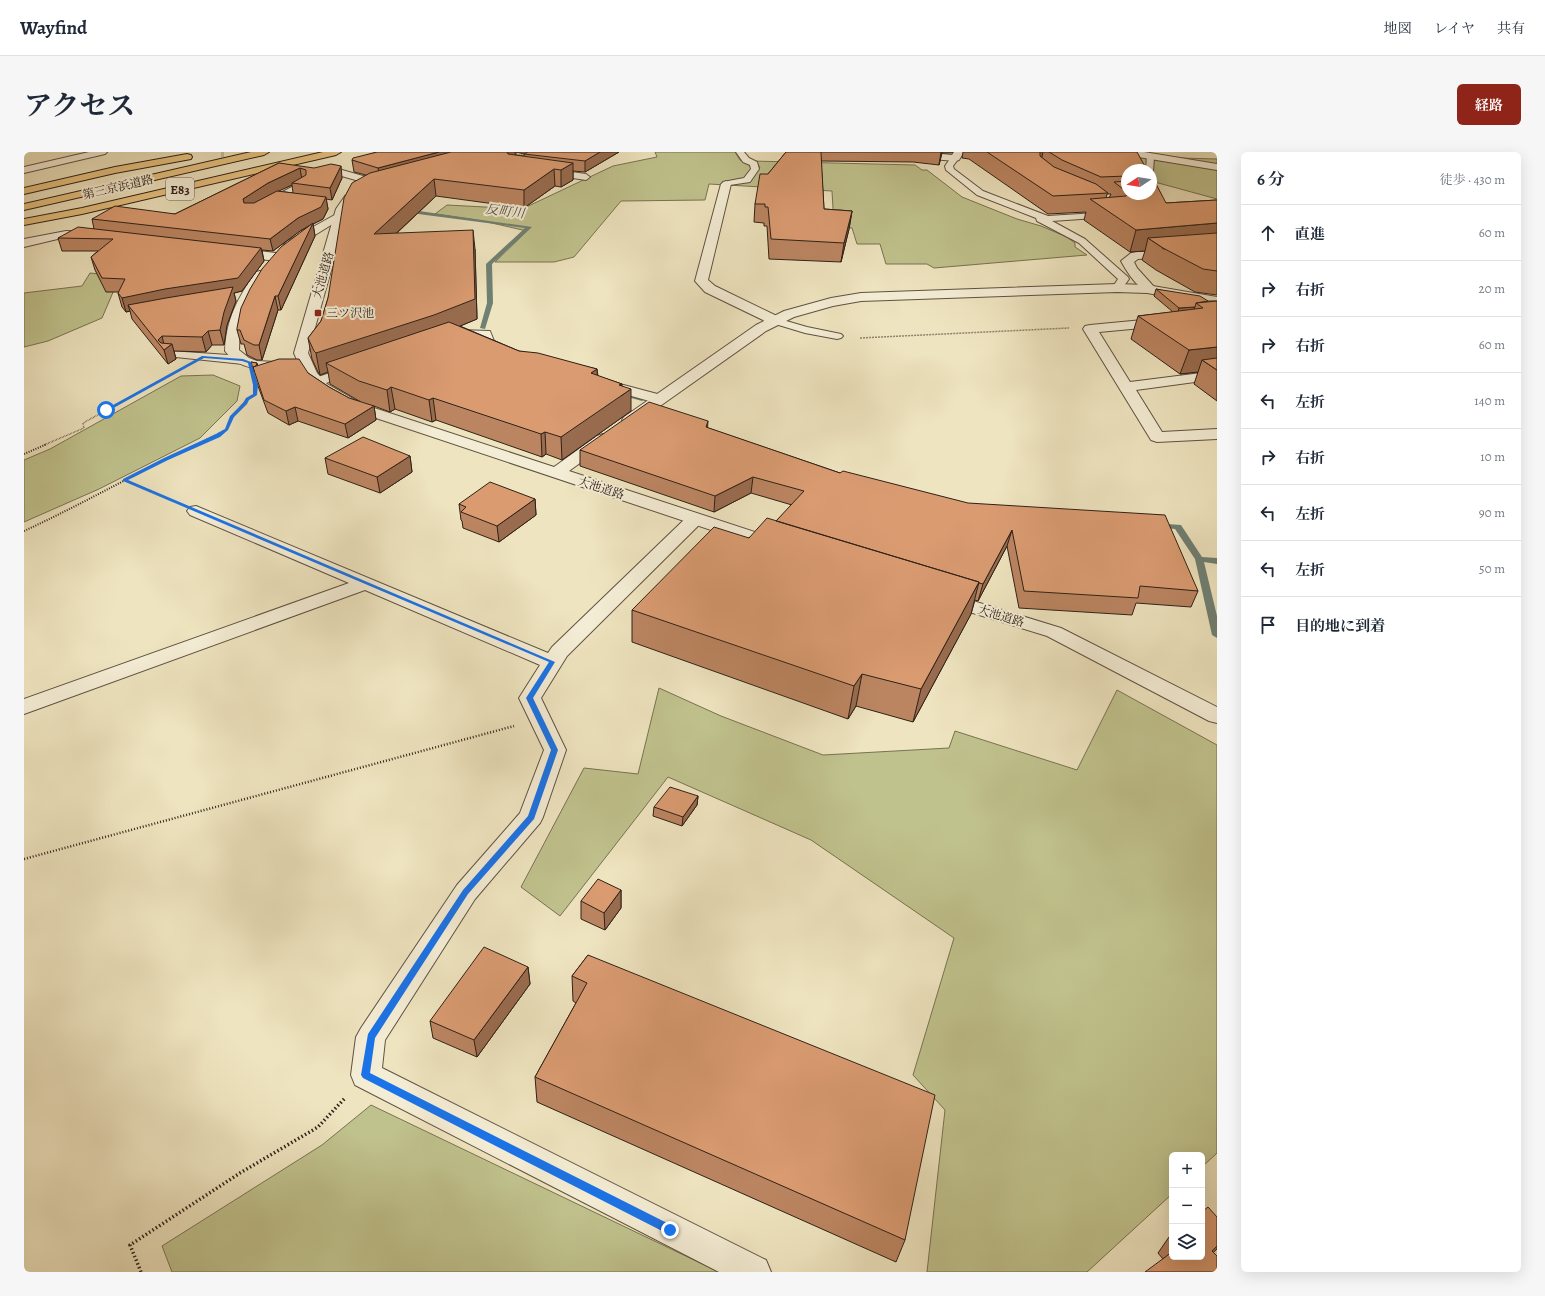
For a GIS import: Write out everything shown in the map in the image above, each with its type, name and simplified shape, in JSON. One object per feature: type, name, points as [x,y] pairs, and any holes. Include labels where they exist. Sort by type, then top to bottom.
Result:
[{"type":"highway","name":"第三京浜道路","points":[[24,208],[264,152]]},
{"type":"highway","name":"第三京浜道路","points":[[24,222],[154,192],[311,152]]},
{"type":"highway","name":"E83","points":[[24,222],[82,211],[336,152]]},
{"type":"highway","name":"E83","points":[[24,191],[115,170],[198,155]]},
{"type":"street","points":[[24,170],[102,152]]},
{"type":"street","points":[[886,152],[957,155]]},
{"type":"street","points":[[1127,152],[1217,167]]},
{"type":"street","name":"大池道路","points":[[328,169],[388,182],[360,191],[349,198],[338,209],[301,353],[308,372],[324,390],[357,407],[792,550]]},
{"type":"street","points":[[252,212],[275,198],[303,184]]},
{"type":"street","points":[[726,184],[702,281],[710,289],[776,321]]},
{"type":"street","points":[[275,198],[298,201]]},
{"type":"street","points":[[306,366],[256,365],[246,361],[232,351],[231,334],[238,311],[260,276],[276,257],[288,246],[318,227],[338,209]]},
{"type":"street","points":[[24,243],[66,234],[106,238]]},
{"type":"street","points":[[1150,289],[1132,270],[1127,261],[1135,256],[1217,249]]},
{"type":"street","points":[[222,251],[276,257]]},
{"type":"street","points":[[556,473],[761,328],[789,314],[831,302],[861,297],[1117,288],[1150,289],[1217,301]]},
{"type":"street","points":[[1217,318],[1090,329],[1157,436],[1217,434]]},
{"type":"street","points":[[436,342],[458,334],[485,334],[488,343],[519,359]]},
{"type":"street","points":[[317,382],[369,364]]},
{"type":"street","points":[[1127,387],[1217,375]]},
{"type":"street","points":[[584,379],[660,399]]},
{"type":"street","points":[[196,511],[552,662]]},
{"type":"street","points":[[695,519],[559,652],[530,698],[555,750],[531,817],[466,892],[371,1037],[366,1075],[754,1272]]},
{"type":"street","points":[[24,707],[366,583]]},
{"type":"street","name":"大池道路","points":[[926,592],[1054,632],[1217,716]]},
{"type":"lane","points":[[726,184],[747,180],[755,169],[754,164],[746,160],[740,152]]},
{"type":"lane","points":[[957,155],[949,166],[950,170],[980,193],[1034,215],[1048,219],[1116,214],[1106,206]]},
{"type":"lane","points":[[1150,157],[1150,164]]},
{"type":"lane","points":[[542,171],[586,177]]},
{"type":"lane","points":[[1034,215],[1045,223],[1082,241],[1094,251],[1124,279],[1117,288]]},
{"type":"lane","points":[[234,297],[248,295]]},
{"type":"lane","points":[[776,321],[805,330],[837,336]]},
{"type":"lane","points":[[170,354],[246,361]]},
{"type":"path","points":[[513,158],[526,152]]},
{"type":"path","points":[[837,336],[862,338],[1074,327],[1091,328]]},
{"type":"path","points":[[24,454],[84,428],[82,423],[203,356]]},
{"type":"path","points":[[24,531],[64,513],[166,459],[218,436],[227,429],[232,416],[245,404],[247,399],[255,395],[255,385],[246,361]]},
{"type":"path","points":[[124,480],[196,511]]},
{"type":"path","points":[[24,859],[540,719]]},
{"type":"path","points":[[141,1272],[130,1245],[240,1173],[318,1127],[366,1075]]},
{"type":"green space","points":[[655,152],[735,152],[740,160],[750,165],[751,169],[760,168],[758,164],[751,161],[915,165],[922,170],[927,170],[962,197],[1067,237],[1075,243],[1075,247],[1087,255],[934,268],[927,264],[886,264],[880,244],[857,244],[852,228],[834,226],[832,191],[709,184],[705,200],[621,201],[574,257],[554,262],[495,262],[527,231],[483,221],[435,214],[447,205],[522,209],[613,166],[657,157]]},
{"type":"green space","points":[[1139,157],[1217,159],[1217,199],[1157,183],[1157,164],[1142,164]]},
{"type":"green space","points":[[90,273],[120,276],[102,318],[48,341],[24,347],[24,293],[82,286]]},
{"type":"green space","points":[[213,375],[240,386],[237,401],[200,438],[99,489],[24,522],[24,460],[50,449],[181,376]]},
{"type":"green space","points":[[659,688],[721,716],[823,755],[949,748],[955,731],[1077,770],[1117,690],[1217,745],[1217,1153],[1205,1164],[1205,1152],[1169,1152],[1169,1197],[1087,1272],[927,1272],[945,1110],[913,1075],[954,938],[811,840],[668,777],[560,916],[521,887],[584,768],[638,774]]},
{"type":"green space","points":[[371,1105],[719,1272],[172,1272],[162,1246],[322,1145]]},
{"type":"building","points":[[377,152],[439,152],[378,168],[352,160],[353,158]]},
{"type":"building","points":[[451,152],[507,152],[508,154],[573,163],[561,170],[554,169],[524,190],[434,179],[374,234],[473,230],[475,299],[434,315],[316,353],[308,338],[321,321],[328,298],[344,198],[352,183],[370,173]]},
{"type":"building","points":[[528,152],[600,152],[585,161],[524,154]]},
{"type":"building","points":[[786,152],[821,152],[824,209],[852,211],[844,243],[771,239],[768,207],[765,207],[765,204],[755,204],[760,174],[768,174]]},
{"type":"building","points":[[987,152],[1040,152],[1040,156],[1054,167],[1096,184],[1108,193],[1053,196]]},
{"type":"building","points":[[1049,152],[1137,152],[1144,164],[1121,164],[1121,176],[1101,177],[1062,160]]},
{"type":"building","points":[[279,163],[314,168],[331,164],[341,166],[330,188],[292,183],[306,175],[306,170],[300,168],[268,183],[243,199],[244,203],[254,203],[277,191],[326,197],[321,207],[298,218],[270,239],[92,219],[115,206],[175,214]]},
{"type":"building","points":[[1121,181],[1121,187],[1114,182]]},
{"type":"building","points":[[1157,186],[1166,203],[1217,200],[1217,223],[1136,230],[1090,199],[1121,196],[1121,200],[1157,200]]},
{"type":"building","points":[[313,223],[278,296],[275,296],[259,345],[254,345],[244,340],[240,330],[237,330],[237,328],[241,308],[250,289],[262,269],[281,247]]},
{"type":"building","points":[[78,227],[261,248],[238,278],[165,289],[122,298],[118,293],[125,279],[102,278],[91,257],[113,239],[58,238]]},
{"type":"building","points":[[1217,233],[1217,271],[1203,269],[1163,248],[1148,238]]},
{"type":"building","points":[[233,287],[224,312],[220,330],[208,331],[202,337],[162,336],[158,340],[161,343],[172,344],[164,350],[128,305],[166,298]]},
{"type":"building","points":[[1156,289],[1200,296],[1208,301],[1196,303],[1195,307],[1179,308]]},
{"type":"building","points":[[1217,301],[1217,347],[1189,350],[1138,316],[1203,308],[1196,303]]},
{"type":"building","points":[[449,322],[519,351],[538,353],[597,369],[591,373],[622,384],[619,385],[631,389],[561,437],[545,432],[541,434],[433,398],[429,400],[391,387],[387,390],[359,381],[326,363]]},
{"type":"building","points":[[1217,358],[1217,370],[1202,360]]},
{"type":"building","points":[[279,359],[299,359],[308,373],[329,387],[349,398],[374,406],[345,424],[295,407],[286,411],[264,400],[253,367]]},
{"type":"building","points":[[251,362],[257,363],[256,366],[253,367],[254,372]]},
{"type":"building","points":[[649,402],[708,421],[706,427],[840,473],[843,471],[968,503],[1165,515],[1198,591],[1140,586],[1138,598],[1024,591],[1012,530],[983,584],[776,521],[804,491],[753,477],[715,496],[580,450]]},
{"type":"building","points":[[363,437],[410,456],[377,477],[325,458]]},
{"type":"building","points":[[490,482],[535,499],[497,526],[461,512],[466,507],[459,504]]},
{"type":"building","points":[[767,518],[979,582],[921,689],[862,674],[854,686],[632,610],[714,527],[749,538]]},
{"type":"building","points":[[670,787],[698,796],[683,817],[654,807]]},
{"type":"building","points":[[598,879],[621,890],[604,913],[581,901]]},
{"type":"building","points":[[484,947],[528,967],[474,1040],[430,1021]]},
{"type":"building","points":[[588,955],[935,1095],[905,1240],[535,1077],[587,983],[572,976]]},
{"type":"building","points":[[1208,1207],[1217,1217],[1217,1246],[1212,1251],[1217,1256],[1217,1272],[1145,1272],[1169,1254],[1169,1260],[1205,1260],[1205,1210]]},
{"type":"waterway","name":"反町川","points":[[405,211],[529,227],[489,264],[490,303],[483,328]]},
{"type":"waterway","name":"反町川","points":[[619,393],[642,399]]},
{"type":"waterway","name":"反町川","points":[[1156,525],[1178,527],[1199,559]]},
{"type":"waterway","points":[[1199,559],[1217,561]]},
{"type":"waterway","name":"反町川","points":[[1199,559],[1217,635]]},
{"type":"place","name":"三ツ沢池","points":[[318,313]]},
{"type":"route","points":[[106,410],[203,356],[250,362],[255,385],[255,395],[247,399],[245,404],[232,416],[227,429],[218,436],[166,459],[124,480],[552,662],[530,698],[555,750],[531,817],[466,892],[371,1037],[366,1075],[670,1230]]}]
